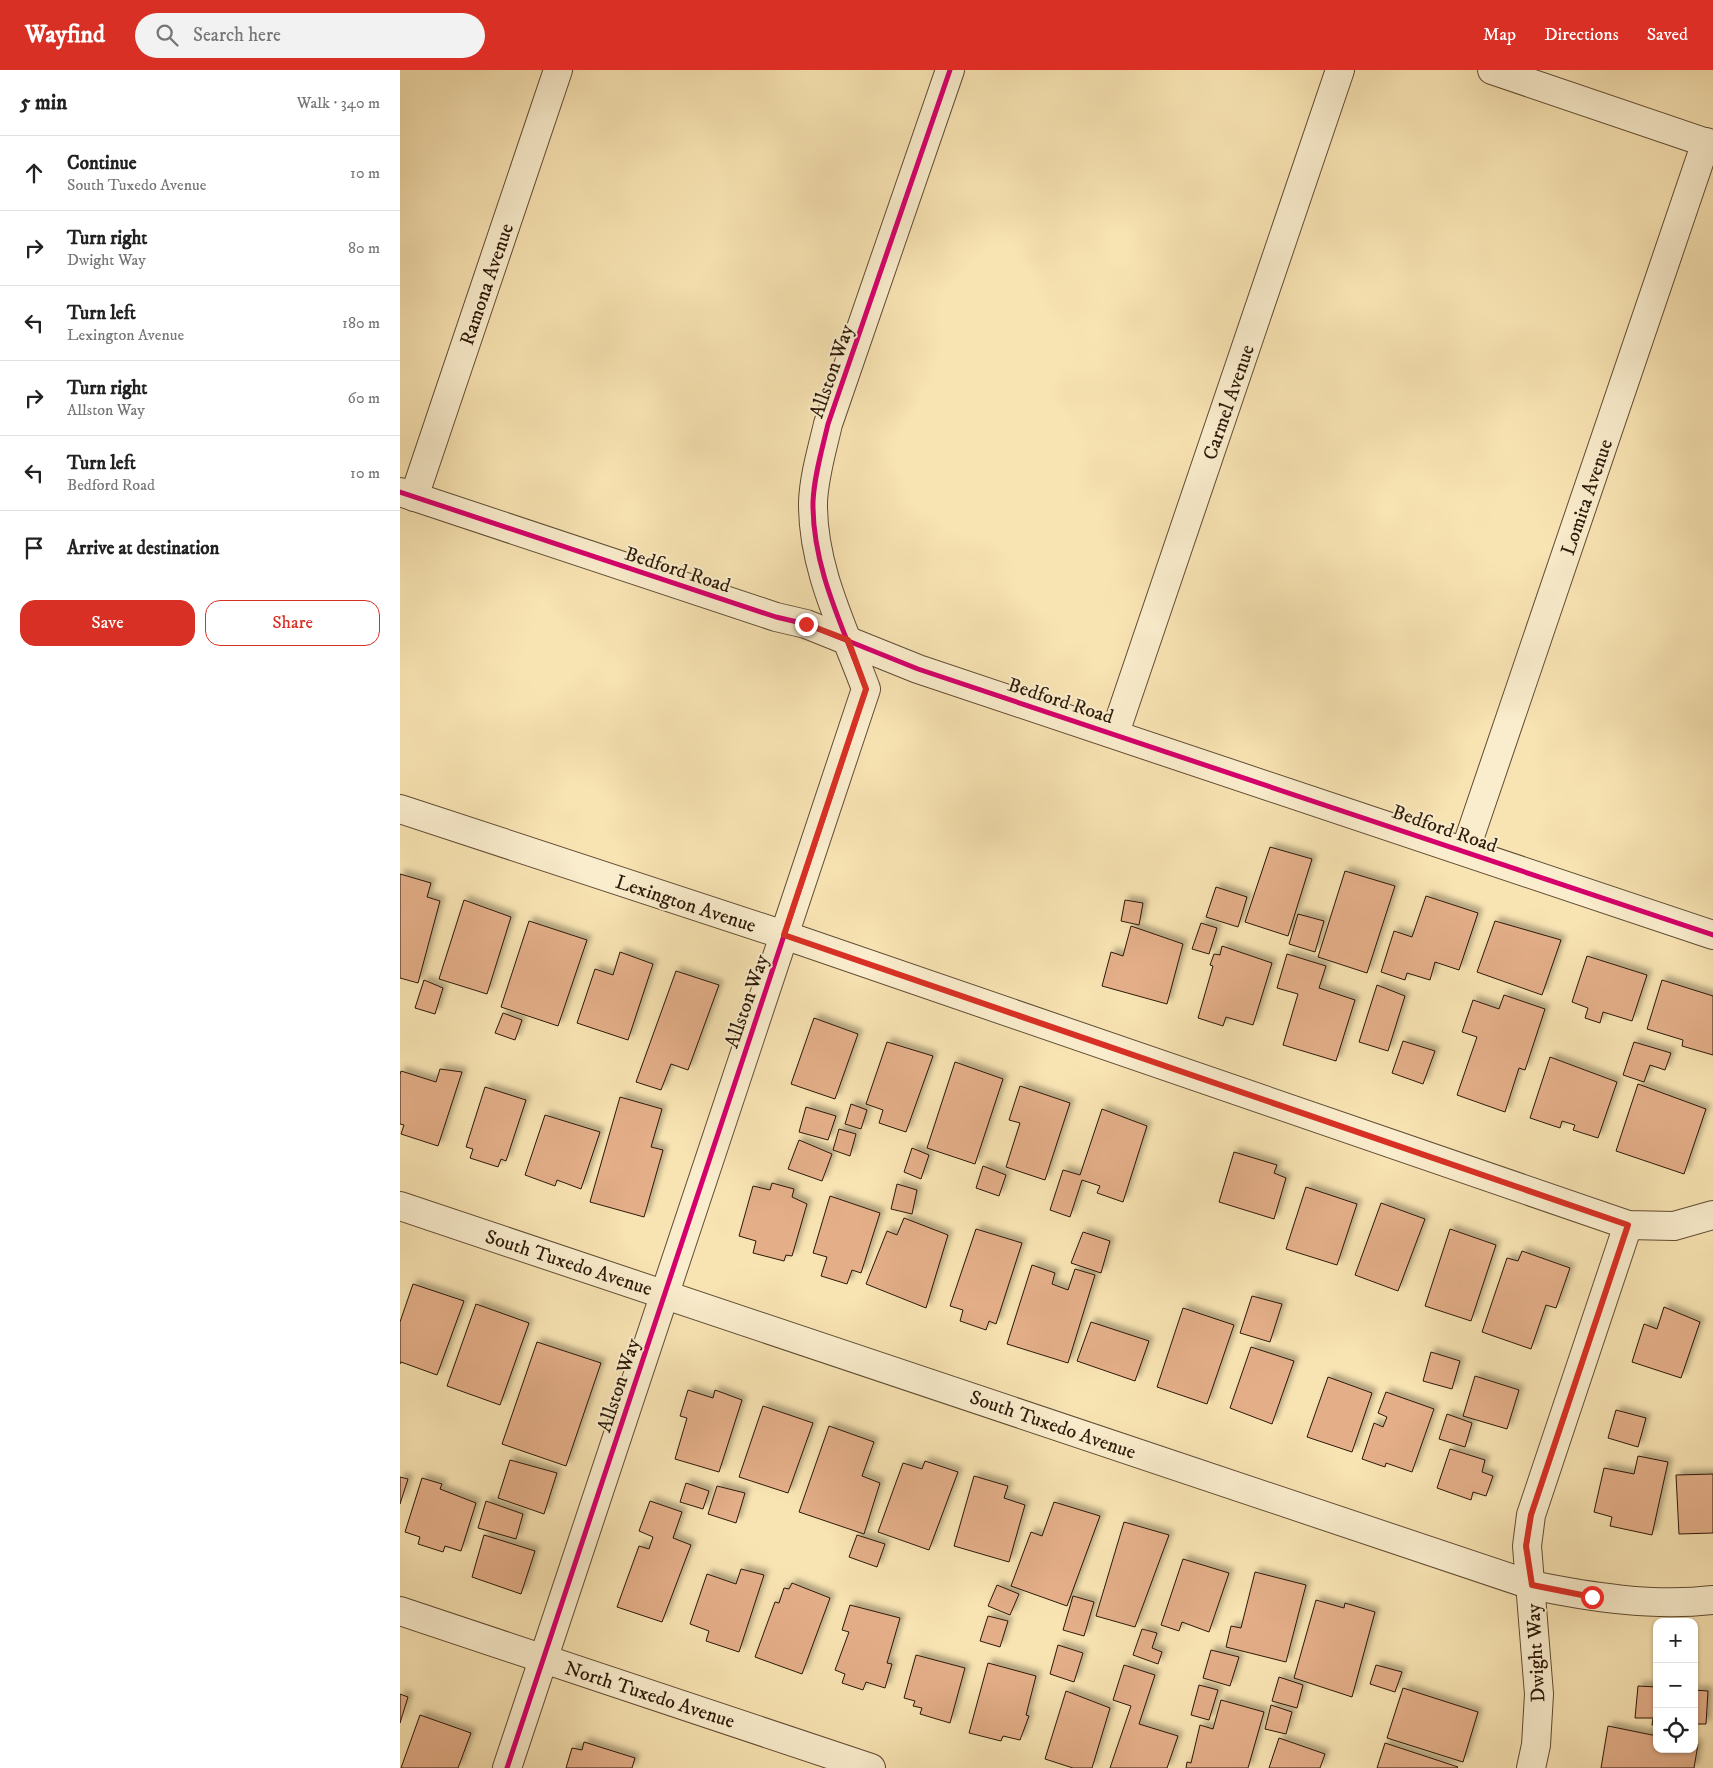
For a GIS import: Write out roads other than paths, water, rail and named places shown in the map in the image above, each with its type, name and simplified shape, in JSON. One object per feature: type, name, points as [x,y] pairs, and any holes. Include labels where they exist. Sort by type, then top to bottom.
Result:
[{"type":"street","name":"Ramona Avenue","points":[[407,495],[558,70]]},
{"type":"street","name":"Allston Way","points":[[507,1768],[545,1659],[664,1293],[866,689],[822,572],[814,529],[817,469],[828,424],[950,70]]},
{"type":"street","name":"Carmel Avenue","points":[[1115,733],[1340,70]]},
{"type":"street","points":[[1492,70],[1709,144]]},
{"type":"street","name":"Lomita Avenue","points":[[1465,851],[1709,144]]},
{"type":"street","name":"Bedford Road","points":[[407,495],[776,617],[806,624],[918,669],[1115,733],[1713,935]]},
{"type":"street","name":"Lexington Avenue","points":[[400,809],[784,935],[1628,1225],[1674,1226],[1713,1215]]},
{"type":"street","name":"South Tuxedo Avenue","points":[[400,1206],[1532,1585],[1592,1597],[1650,1601],[1713,1600]]},
{"type":"street","name":"Dwight Way","points":[[1531,1768],[1536,1744],[1539,1694],[1532,1585],[1526,1546],[1531,1515],[1628,1225]]},
{"type":"street","name":"North Tuxedo Avenue","points":[[400,1611],[872,1768]]}]
